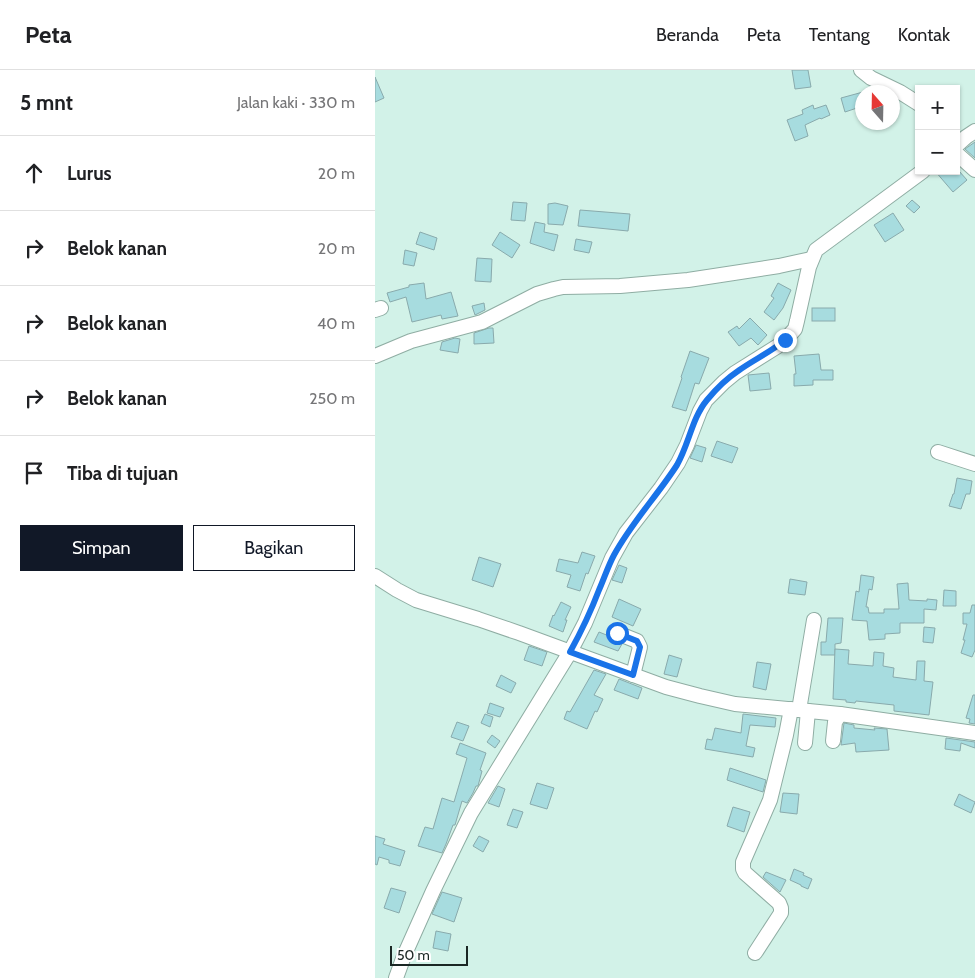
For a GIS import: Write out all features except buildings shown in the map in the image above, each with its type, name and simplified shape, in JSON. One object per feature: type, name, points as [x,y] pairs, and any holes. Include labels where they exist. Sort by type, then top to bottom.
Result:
[{"type":"street","points":[[861,70],[871,78],[915,101]]},
{"type":"street","points":[[960,157],[975,170]]},
{"type":"street","points":[[396,978],[433,890],[471,813],[570,652],[585,623],[612,558],[626,533],[678,463],[706,400],[735,373],[778,346],[795,329],[811,259],[816,250],[918,175]]},
{"type":"street","points":[[375,356],[411,341],[483,322],[537,294],[563,287],[620,286],[688,280],[779,266],[811,259]]},
{"type":"street","points":[[938,452],[975,464]]},
{"type":"street","points":[[375,576],[416,600],[478,619],[667,687],[735,704],[840,714],[975,733]]},
{"type":"street","points":[[755,953],[781,912],[781,908],[779,902],[745,873],[743,862],[770,800],[786,735],[799,710],[814,620]]},
{"type":"street","points":[[617,633],[637,641],[640,647],[633,675]]},
{"type":"street","points":[[799,710],[805,743]]},
{"type":"street","points":[[833,741],[835,722],[840,714]]},
{"type":"route","points":[[617,633],[637,641],[639,644],[640,647],[633,675],[570,652],[585,623],[612,558],[626,533],[678,463],[706,400],[735,373],[785,340]]}]
